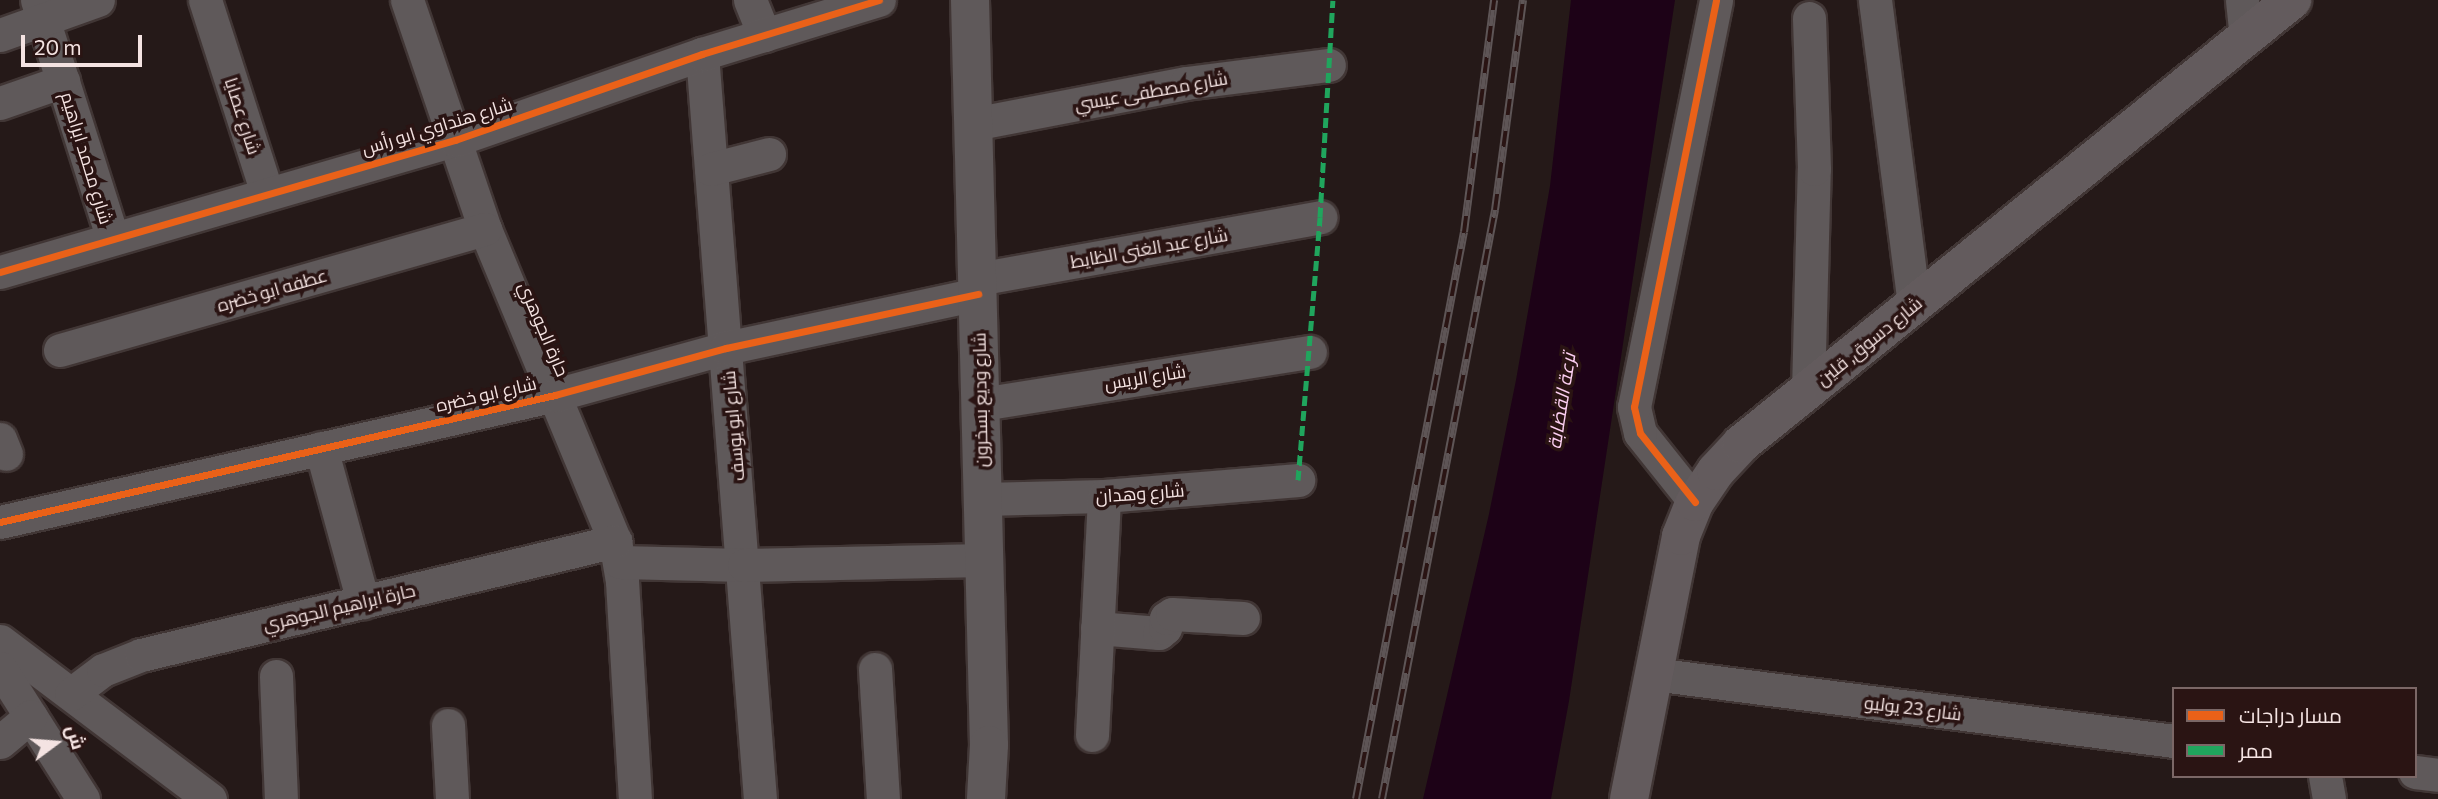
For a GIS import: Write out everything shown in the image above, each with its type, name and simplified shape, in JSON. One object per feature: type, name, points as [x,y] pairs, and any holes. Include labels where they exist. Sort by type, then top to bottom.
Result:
[{"type":"main road","name":"شارع دسوق, قلين","points":[[1629,799],[1681,536],[1695,502],[1716,471],[1741,444],[2292,0]]},
{"type":"street","points":[[0,35],[40,10],[98,0]]},
{"type":"street","name":"شارع عصايا","points":[[205,0],[267,193]]},
{"type":"street","name":"حارة الجوهري","points":[[407,0],[485,229],[617,551],[635,799]]},
{"type":"street","points":[[750,0],[764,35]]},
{"type":"street","name":"شارع وديع بسخرون","points":[[970,0],[989,745],[986,799]]},
{"type":"street","points":[[1695,502],[1640,433],[1634,407],[1716,0]]},
{"type":"street","points":[[1875,0],[1914,304]]},
{"type":"street","points":[[2242,0],[2246,38]]},
{"type":"street","name":"شارع هنداوي ابو رأس","points":[[0,272],[112,237],[455,140],[702,54],[875,1]]},
{"type":"street","name":"شارع محمد ابراهيم","points":[[40,10],[112,237]]},
{"type":"street","points":[[1808,391],[1814,169],[1809,18]]},
{"type":"street","name":"شارع ابو يوسف","points":[[702,54],[744,565],[760,799]]},
{"type":"street","name":"شارع مصطفى عيسي","points":[[973,124],[1174,85],[1329,65]]},
{"type":"street","points":[[0,103],[63,81]]},
{"type":"street","points":[[711,169],[769,154]]},
{"type":"street","name":"شارع عبد الغنى الظايط","points":[[977,286],[1320,217]]},
{"type":"street","name":"عطفه ابو خضره","points":[[60,350],[485,229]]},
{"type":"street","name":"شارع ابو خضره","points":[[0,522],[555,395],[726,348],[977,286]]},
{"type":"street","name":"شارع الريس","points":[[981,404],[1310,352]]},
{"type":"street","points":[[321,447],[363,602]]},
{"type":"street","name":"شارع وهدان","points":[[983,499],[1104,496],[1298,480]]},
{"type":"street","points":[[1092,735],[1104,496]]},
{"type":"street","name":"حارة ابراهيم الجوهري","points":[[71,694],[86,681],[122,661],[363,602],[617,551],[744,565],[984,560]]},
{"type":"street","points":[[1097,628],[1159,633],[1165,628],[1166,618],[1172,614],[1243,618]]},
{"type":"street","points":[[0,641],[210,799]]},
{"type":"street","points":[[0,668],[83,799]]},
{"type":"street","points":[[875,669],[883,799]]},
{"type":"street","name":"شارع 23 يوليو","points":[[1653,674],[2172,741]]},
{"type":"street","points":[[276,676],[281,799]]},
{"type":"street","points":[[0,742],[31,716]]},
{"type":"street","points":[[448,725],[452,799]]},
{"type":"street","points":[[2417,772],[2438,775]]},
{"type":"street","points":[[2325,778],[2329,799]]},
{"type":"water","name":"ترعة القضابة","points":[[1571,0],[1675,0],[1569,701],[1551,799],[1423,799],[1489,514],[1516,380],[1550,186]]},
{"type":"railway","points":[[1356,799],[1464,232],[1494,0]]},
{"type":"railway","points":[[1382,799],[1495,210],[1523,0]]},
{"type":"marked path","points":[[1298,480],[1320,217],[1333,0]]},
{"type":"cycle path","points":[[0,272],[455,140],[702,54],[879,0]]},
{"type":"cycle path","points":[[1695,502],[1640,433],[1634,407],[1716,0]]},
{"type":"cycle path","points":[[0,522],[555,395],[726,348],[978,294]]}]
